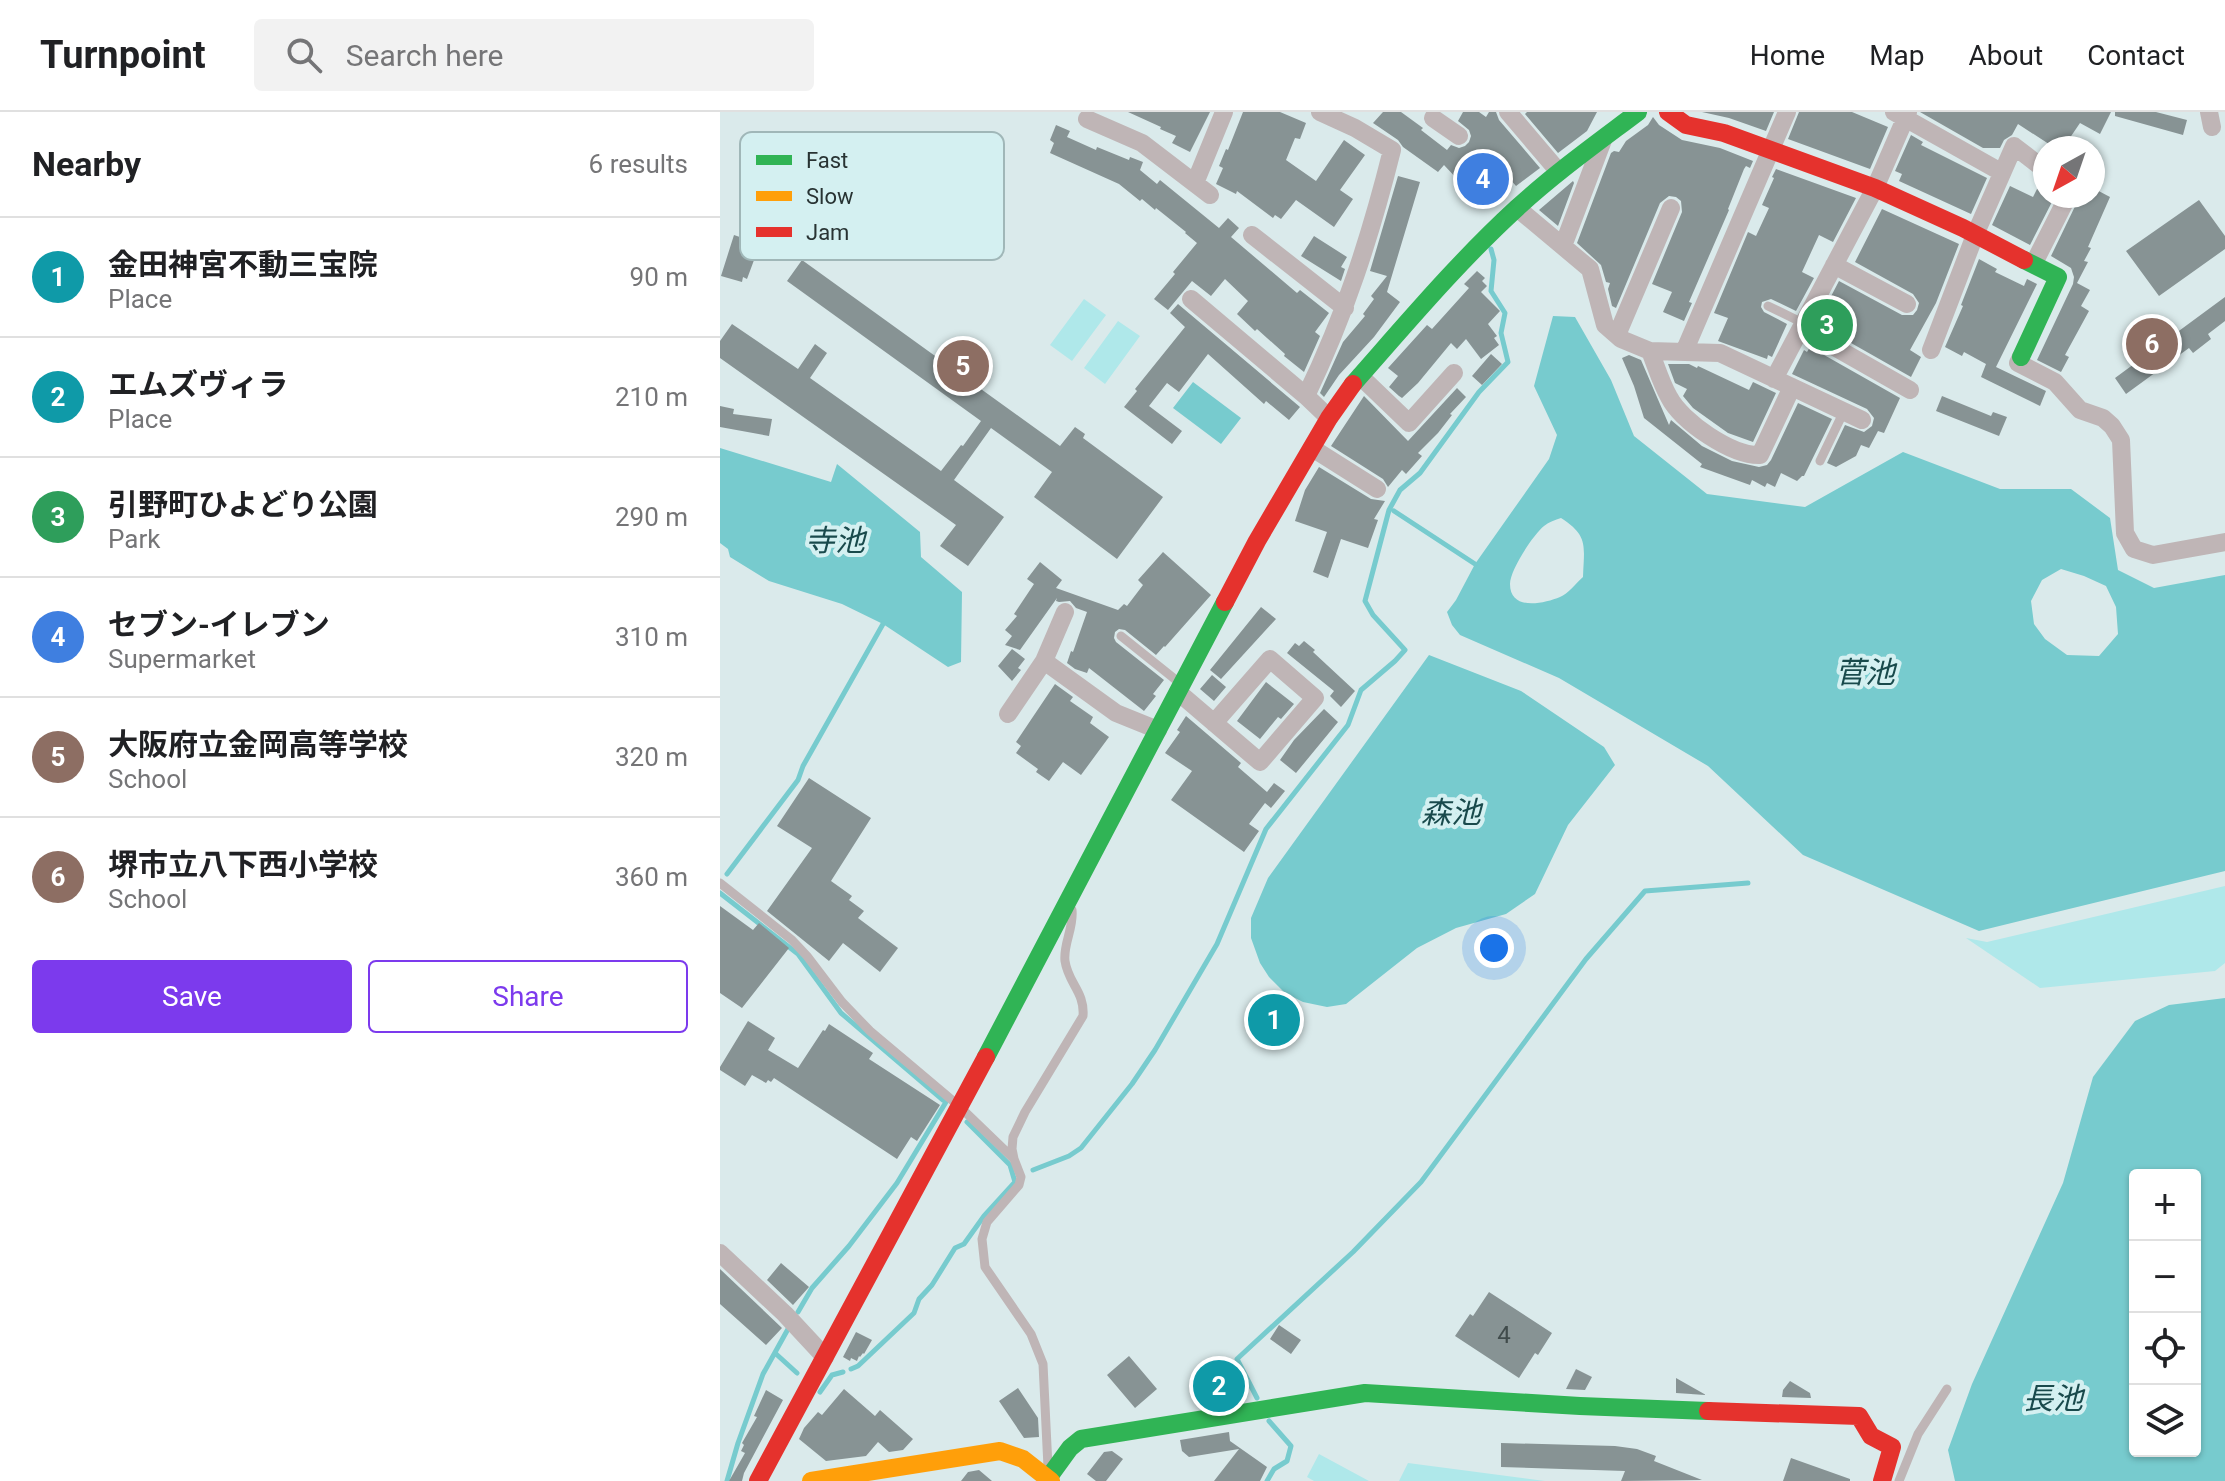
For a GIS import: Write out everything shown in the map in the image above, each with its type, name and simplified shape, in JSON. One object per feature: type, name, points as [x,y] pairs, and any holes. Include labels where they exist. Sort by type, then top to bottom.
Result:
[{"type":"street","points":[[1085,122],[1142,143],[1202,189],[1224,112]]},
{"type":"street","points":[[1306,396],[1345,308],[1374,222],[1392,150],[1320,112]]},
{"type":"street","points":[[1355,128],[1366,112]]},
{"type":"street","points":[[1508,112],[1559,172]]},
{"type":"street","points":[[758,1481],[1070,900],[1257,541],[1329,418],[1351,386],[1458,267],[1517,208],[1638,112]]},
{"type":"street","points":[[1668,112],[1686,125],[1724,133],[1875,188],[2058,277],[2018,363],[2055,382],[2080,410],[2103,418],[2121,440],[2125,533],[2134,549],[2153,555],[2225,542]]},
{"type":"street","points":[[1684,352],[1787,112]]},
{"type":"street","points":[[1774,379],[1875,188],[1903,114],[2001,172]]},
{"type":"street","points":[[1443,118],[1459,136]]},
{"type":"street","points":[[1563,246],[1604,137]]},
{"type":"street","points":[[1931,350],[1975,235],[2014,146],[2033,161]]},
{"type":"street","points":[[1517,208],[1590,269],[1605,325],[1621,339],[1650,351],[1720,353],[1862,420]]},
{"type":"street","points":[[1617,335],[1671,208]]},
{"type":"street","points":[[2034,263],[2062,208]]},
{"type":"street","points":[[1252,235],[1345,308]]},
{"type":"street","points":[[1834,265],[1907,304]]},
{"type":"street","points":[[1191,299],[1329,418]]},
{"type":"street","points":[[1802,326],[1910,390]]},
{"type":"street","points":[[1650,351],[1669,398],[1681,414],[1713,439],[1749,455],[1760,455],[1792,387]]},
{"type":"street","points":[[1360,376],[1409,423],[1454,373]]},
{"type":"street","points":[[1312,448],[1377,489]]},
{"type":"street","points":[[1008,714],[1044,661],[1065,612]]},
{"type":"street","points":[[1180,688],[1214,723],[1260,762],[1315,698],[1270,659],[1214,723]]},
{"type":"street","points":[[1044,661],[1116,713],[1158,730]]},
{"type":"street","points":[[720,1253],[785,1314],[825,1357]]},
{"type":"street","points":[[811,1481],[1000,1451],[1023,1459],[1047,1480],[1070,1448],[1081,1439],[1365,1393],[1580,1406],[1859,1416],[1864,1430],[1874,1440],[1892,1447],[1882,1481]]},
{"type":"lane","points":[[1768,306],[1802,326]]},
{"type":"lane","points":[[1820,461],[1844,411]]},
{"type":"lane","points":[[1121,636],[1180,688]]},
{"type":"lane","points":[[720,883],[792,940],[870,1031],[959,1106],[1014,1159]]},
{"type":"lane","points":[[1047,1480],[1049,1453],[1043,1364],[1031,1334],[993,1281],[982,1254],[983,1231],[987,1222],[1019,1185],[1021,1177],[1012,1149],[1013,1137],[1083,1016],[1084,1004],[1065,962],[1073,925],[1070,900]]},
{"type":"lane","points":[[1899,1481],[1918,1434],[1947,1389]]},
{"type":"shaded area","points":[[1084,299],[1106,315],[1072,361],[1050,345]]},
{"type":"shaded area","points":[[1822,305],[1844,317],[1832,338],[1815,328],[1813,321]]},
{"type":"shaded area","points":[[1118,321],[1140,336],[1105,384],[1084,368]]},
{"type":"shaded area","points":[[2225,886],[2225,963],[2215,971],[2040,988],[1966,938],[1987,942]]},
{"type":"shaded area","points":[[1319,1454],[1369,1481],[1314,1481],[1307,1477]]},
{"type":"shaded area","points":[[1408,1463],[1545,1481],[1399,1481]]},
{"type":"water","name":"菅池","points":[[1553,316],[1575,317],[1611,380],[1634,436],[1707,494],[1805,507],[1903,452],[2000,489],[2071,489],[2110,518],[2118,570],[2154,588],[2225,575],[2225,871],[1979,931],[1803,855],[1708,766],[1559,678],[1460,635],[1447,612],[1475,564],[1549,459],[1557,435],[1534,386]],"holes":[[[1561,518],[1581,536],[1583,577],[1560,597],[1545,602],[1521,602],[1511,593],[1514,570],[1539,531]],[[2061,569],[2106,586],[2116,607],[2118,634],[2099,656],[2067,655],[2045,639],[2034,624],[2031,601],[2042,580]]]},
{"type":"water","points":[[1193,382],[1241,418],[1221,444],[1173,408]]},
{"type":"water","name":"寺池","points":[[720,448],[831,482],[837,464],[920,532],[921,557],[962,592],[961,662],[948,667],[883,624],[842,604],[769,581],[730,557],[728,549],[720,543]]},
{"type":"water","name":"森池","points":[[1429,655],[1521,691],[1604,747],[1615,765],[1568,825],[1535,894],[1506,914],[1456,928],[1417,948],[1346,1004],[1327,1007],[1303,1002],[1285,993],[1260,963],[1251,938],[1251,918],[1268,878]]},
{"type":"water","name":"長池","points":[[2225,998],[2225,1481],[1955,1481],[1948,1450],[1972,1384],[2063,1183],[2093,1077],[2135,1021],[2169,1005]]},
{"type":"building","points":[[1128,112],[1210,112],[1190,152],[1172,143],[1176,136]]},
{"type":"building","points":[[1243,112],[1280,112],[1306,123],[1300,139],[1295,138],[1286,160],[1316,181],[1344,140],[1365,155],[1340,190],[1353,199],[1334,227],[1296,200],[1281,219],[1275,215],[1273,218],[1237,191],[1236,194],[1216,184],[1223,168],[1219,166]]},
{"type":"building","points":[[1383,112],[1401,112],[1447,150],[1451,145],[1459,148],[1469,142],[1469,130],[1458,121],[1463,112],[1479,112],[1486,117],[1489,112],[1496,112],[1499,120],[1540,168],[1516,186],[1503,171],[1473,196],[1444,165],[1438,172],[1373,123]]},
{"type":"building","points":[[1597,112],[1587,131],[1558,153],[1525,114]]},
{"type":"building","points":[[1702,112],[1774,112],[1766,131]]},
{"type":"building","points":[[1799,112],[1852,112],[1888,127],[1870,169],[1788,139]]},
{"type":"building","points":[[1920,112],[2111,112],[2100,134],[2080,123],[2071,136],[2036,136],[2018,124],[2000,148],[1983,148]]},
{"type":"building","points":[[2115,112],[2156,112],[2187,120],[2183,135],[2115,116]]},
{"type":"building","points":[[1653,117],[1659,125],[1682,140],[1720,148],[1753,161],[1750,168],[1746,166],[1744,169],[1684,321],[1663,312],[1672,292],[1652,284],[1682,212],[1681,201],[1676,197],[1669,196],[1660,203],[1616,308],[1612,306],[1608,289],[1610,283],[1606,282],[1601,265],[1577,243],[1611,153],[1619,152],[1626,141],[1648,125]]},
{"type":"building","points":[[1056,125],[1070,131],[1067,137],[1096,150],[1097,147],[1129,160],[1130,157],[1143,162],[1140,170],[1157,184],[1160,180],[1219,228],[1228,218],[1239,228],[1231,237],[1297,293],[1300,290],[1329,313],[1315,332],[1320,336],[1304,372],[1237,314],[1248,301],[1225,279],[1211,296],[1192,281],[1168,310],[1154,299],[1197,243],[1156,208],[1142,199],[1140,201],[1119,184],[1050,153],[1054,143],[1050,140]]},
{"type":"building","points":[[1911,135],[1923,142],[1921,145],[1987,178],[1971,214],[1899,181],[1902,174],[1895,171]]},
{"type":"building","points":[[1776,169],[1856,198],[1833,242],[1819,235],[1802,272],[1814,278],[1796,311],[1771,299],[1762,302],[1764,312],[1787,324],[1772,357],[1768,355],[1767,359],[1718,341],[1728,318],[1714,313],[1748,232],[1756,236],[1769,208],[1762,205]]},
{"type":"building","points":[[1398,176],[1420,182],[1387,292],[1400,302],[1324,397],[1320,393],[1343,342],[1365,316],[1363,314],[1374,299],[1371,296],[1387,276],[1370,271]]},
{"type":"building","points":[[1574,183],[1558,226],[1539,210]]},
{"type":"building","points":[[2010,186],[2033,197],[2033,208],[2049,208],[2030,245],[1992,225]]},
{"type":"building","points":[[2105,194],[2110,197],[2088,247],[2091,248],[2084,261],[2088,262],[2077,283],[2090,290],[2081,306],[2089,311],[2065,355],[2069,357],[2061,372],[2037,360],[2074,277],[2071,268],[2051,256],[2074,208],[2105,208]]},
{"type":"building","points":[[2199,200],[2225,236],[2225,249],[2159,296],[2126,251]]},
{"type":"building","points":[[1882,209],[1959,244],[1936,303],[1910,350],[1921,357],[1911,377],[1844,339],[1848,333],[1840,328],[1847,314],[1827,304],[1839,281],[1902,315],[1913,315],[1917,310],[1919,303],[1913,294],[1855,262]]},
{"type":"building","points":[[734,235],[740,237],[740,260],[754,260],[747,279],[743,277],[742,282],[721,276]]},
{"type":"building","points":[[1314,236],[1347,257],[1341,267],[1345,269],[1341,281],[1301,256]]},
{"type":"building","points":[[1979,259],[1997,269],[1995,272],[2024,286],[2027,279],[2037,284],[1996,367],[2046,391],[2040,406],[1981,377],[1986,364],[1964,352],[1962,356],[1945,347]]},
{"type":"building","points":[[802,260],[1060,446],[1075,427],[1085,434],[1083,438],[1163,497],[1117,559],[1034,497],[1052,472],[991,428],[954,480],[1004,517],[968,566],[940,546],[956,525],[720,358],[720,341],[732,324],[798,369],[815,344],[827,353],[810,378],[941,471],[963,446],[981,421],[787,281]]},
{"type":"building","points":[[1477,271],[1485,278],[1482,281],[1487,286],[1481,292],[1500,311],[1488,324],[1497,336],[1494,338],[1499,345],[1481,359],[1466,339],[1457,349],[1451,343],[1402,398],[1389,387],[1398,376],[1388,368],[1427,325],[1432,329],[1469,288],[1464,284]]},
{"type":"building","points":[[2225,297],[2225,321],[2208,334],[2211,339],[2193,353],[2189,348],[2126,394],[2115,378]]},
{"type":"building","points":[[1178,304],[1300,407],[1289,420],[1266,401],[1264,404],[1208,354],[1179,392],[1167,383],[1149,406],[1182,431],[1172,444],[1124,407],[1185,327],[1170,313]]},
{"type":"building","points":[[1810,347],[1900,398],[1884,433],[1878,431],[1869,448],[1861,445],[1856,456],[1836,467],[1827,463],[1845,425],[1864,432],[1872,426],[1874,418],[1867,409],[1792,374],[1804,350],[1807,352]]},
{"type":"building","points":[[1491,354],[1502,364],[1482,385],[1472,376]]},
{"type":"building","points":[[1629,355],[1641,360],[1669,425],[1671,420],[1702,446],[1732,461],[1759,467],[1767,465],[1798,403],[1832,419],[1804,476],[1797,481],[1781,473],[1775,487],[1767,483],[1765,487],[1752,480],[1750,485],[1700,467],[1702,464],[1644,418],[1622,358]]},
{"type":"building","points":[[1668,364],[1698,366],[1749,390],[1753,382],[1776,393],[1753,442],[1728,433],[1693,408],[1683,396],[1687,389],[1675,383]]},
{"type":"building","points":[[1457,388],[1466,397],[1418,453],[1422,456],[1406,474],[1402,470],[1388,487],[1383,479],[1331,446],[1364,396],[1408,441]]},
{"type":"building","points":[[1942,396],[1991,416],[1993,412],[2007,417],[1999,436],[1936,411]]},
{"type":"building","points":[[720,406],[734,409],[733,414],[772,419],[769,436],[720,427]]},
{"type":"building","points":[[1319,467],[1371,499],[1385,501],[1374,519],[1378,520],[1368,548],[1341,539],[1328,578],[1313,572],[1327,532],[1295,521],[1305,490]]},
{"type":"building","points":[[1163,552],[1211,595],[1156,655],[1125,630],[1115,632],[1116,642],[1164,680],[1144,711],[1089,668],[1087,673],[1067,663],[1087,612],[1076,608],[1070,601],[1059,602],[1057,598],[1020,650],[1005,645],[1012,636],[1005,630],[1017,616],[1014,614],[1034,584],[1027,579],[1040,562],[1062,580],[1056,588],[1118,610],[1124,604],[1127,606],[1143,585],[1138,580]]},
{"type":"building","points":[[1261,607],[1276,619],[1221,679],[1210,670]]},
{"type":"building","points":[[1304,641],[1355,691],[1341,707],[1330,696],[1334,691],[1287,653],[1295,643],[1299,646]]},
{"type":"building","points":[[1012,649],[1025,659],[1012,681],[998,666]]},
{"type":"building","points":[[1212,675],[1226,687],[1214,701],[1200,689]]},
{"type":"building","points":[[1266,682],[1294,704],[1281,719],[1278,717],[1260,739],[1237,721]]},
{"type":"building","points":[[1055,684],[1073,697],[1070,701],[1093,717],[1090,723],[1109,737],[1081,775],[1063,762],[1049,781],[1016,753],[1021,746],[1016,742]]},
{"type":"building","points":[[1324,709],[1338,722],[1296,773],[1280,760],[1294,740]]},
{"type":"building","points":[[1186,716],[1241,763],[1238,767],[1267,792],[1274,783],[1285,791],[1271,808],[1265,803],[1249,824],[1259,831],[1244,852],[1171,800],[1192,771],[1165,753],[1180,732],[1177,730]]},
{"type":"building","points":[[809,778],[871,818],[831,881],[852,896],[849,900],[864,911],[858,918],[898,948],[880,972],[843,943],[829,961],[767,911],[812,848],[777,826]]},
{"type":"building","points":[[720,906],[753,930],[759,923],[789,948],[742,1008],[720,993]]},
{"type":"building","points":[[748,1021],[775,1038],[768,1050],[798,1068],[829,1024],[873,1053],[869,1059],[940,1105],[917,1141],[911,1137],[897,1159],[774,1078],[766,1083],[752,1075],[745,1086],[720,1070]]},
{"type":"building","points":[[781,1263],[809,1287],[793,1305],[767,1280]]},
{"type":"building","points":[[720,1269],[782,1328],[766,1345],[720,1304]]},
{"type":"building","points":[[1489,1292],[1552,1333],[1519,1378],[1455,1336]]},
{"type":"building","points":[[1279,1325],[1301,1340],[1291,1354],[1270,1339]]},
{"type":"building","points":[[856,1332],[872,1340],[857,1361],[851,1358],[850,1361],[843,1357]]},
{"type":"building","points":[[1129,1356],[1157,1389],[1135,1408],[1107,1375]]},
{"type":"building","points":[[1230,1365],[1242,1382],[1231,1390],[1234,1395],[1228,1400],[1204,1404],[1195,1391]]},
{"type":"building","points":[[1576,1369],[1592,1377],[1585,1390],[1566,1389]]},
{"type":"building","points":[[1676,1378],[1706,1395],[1676,1393]]},
{"type":"building","points":[[1790,1381],[1810,1393],[1811,1398],[1782,1397]]},
{"type":"building","points":[[1018,1388],[1038,1418],[1039,1437],[1024,1438],[999,1401]]},
{"type":"building","points":[[844,1389],[875,1416],[880,1410],[913,1439],[903,1450],[889,1452],[878,1442],[866,1456],[826,1461],[799,1439],[818,1412],[822,1415]]},
{"type":"building","points":[[766,1390],[783,1400],[742,1481],[729,1481],[745,1453],[741,1451],[742,1443],[757,1417],[754,1416]]},
{"type":"building","points":[[1229,1432],[1230,1441],[1267,1467],[1260,1481],[1214,1481],[1239,1449],[1189,1457],[1182,1451],[1180,1440]]},
{"type":"building","points":[[1501,1443],[1637,1449],[1656,1456],[1654,1461],[1702,1480],[1621,1481],[1625,1471],[1501,1467]]},
{"type":"building","points":[[1112,1451],[1123,1459],[1106,1481],[1096,1481],[1087,1474],[1104,1452]]},
{"type":"building","points":[[1791,1458],[1850,1479],[1850,1481],[1783,1481]]},
{"type":"building","points":[[979,1470],[992,1481],[961,1481],[968,1472]]},
{"type":"waterway","points":[[1033,1170],[1081,1148],[1132,1084],[1217,944],[1266,829],[1348,725],[1361,690],[1405,650],[1373,615],[1365,601],[1389,510],[1400,490],[1420,473],[1479,392],[1508,362],[1501,333],[1505,313],[1491,291],[1494,260],[1491,249]]},
{"type":"waterway","points":[[1394,511],[1475,564]]},
{"type":"waterway","points":[[727,874],[798,780],[883,624]]},
{"type":"waterway","points":[[1257,1398],[1237,1359],[1353,1252],[1421,1182],[1586,959],[1645,891],[1748,883]]},
{"type":"waterway","points":[[720,893],[798,954],[841,1013],[943,1100]]},
{"type":"waterway","points":[[798,1312],[812,1288],[897,1183],[946,1102]]},
{"type":"waterway","points":[[851,1369],[858,1366],[914,1313],[919,1299],[932,1285],[955,1248],[964,1244],[1015,1182],[1010,1165],[967,1122]]},
{"type":"waterway","points":[[727,1481],[763,1374],[788,1329]]},
{"type":"waterway","points":[[775,1353],[797,1373]]},
{"type":"waterway","points":[[820,1392],[832,1375],[843,1372]]},
{"type":"waterway","points":[[1267,1481],[1274,1469],[1287,1461],[1291,1446],[1269,1421]]},
{"type":"traffic: fast","points":[[1353,384],[1433,294],[1517,208],[1576,158],[1638,112]]},
{"type":"traffic: fast","points":[[2021,357],[2058,277],[2024,260]]},
{"type":"traffic: fast","points":[[986,1057],[1225,602]]},
{"type":"traffic: fast","points":[[1046,1481],[1070,1448],[1081,1439],[1365,1393],[1708,1411]]},
{"type":"traffic: slow","points":[[811,1481],[1000,1451],[1023,1459],[1051,1481]]},
{"type":"traffic: jam","points":[[1668,112],[1686,125],[1724,133],[1875,188],[2024,260]]},
{"type":"traffic: jam","points":[[1225,602],[1329,418],[1353,384]]},
{"type":"traffic: jam","points":[[758,1481],[986,1057]]},
{"type":"traffic: jam","points":[[1708,1411],[1859,1416],[1871,1436],[1892,1447],[1882,1481]]},
{"type":"place","name":"セブン-イレブン","points":[[1483,179]]},
{"type":"place","name":"引野町ひよどり公園","points":[[1827,325]]},
{"type":"place","name":"堺市立八下西小学校","points":[[2152,344]]},
{"type":"place","name":"大阪府立金岡高等学校","points":[[963,366]]},
{"type":"place","name":"金田神宮不動三宝院","points":[[1274,1020]]},
{"type":"place","name":"エムズヴィラ","points":[[1219,1386]]}]
